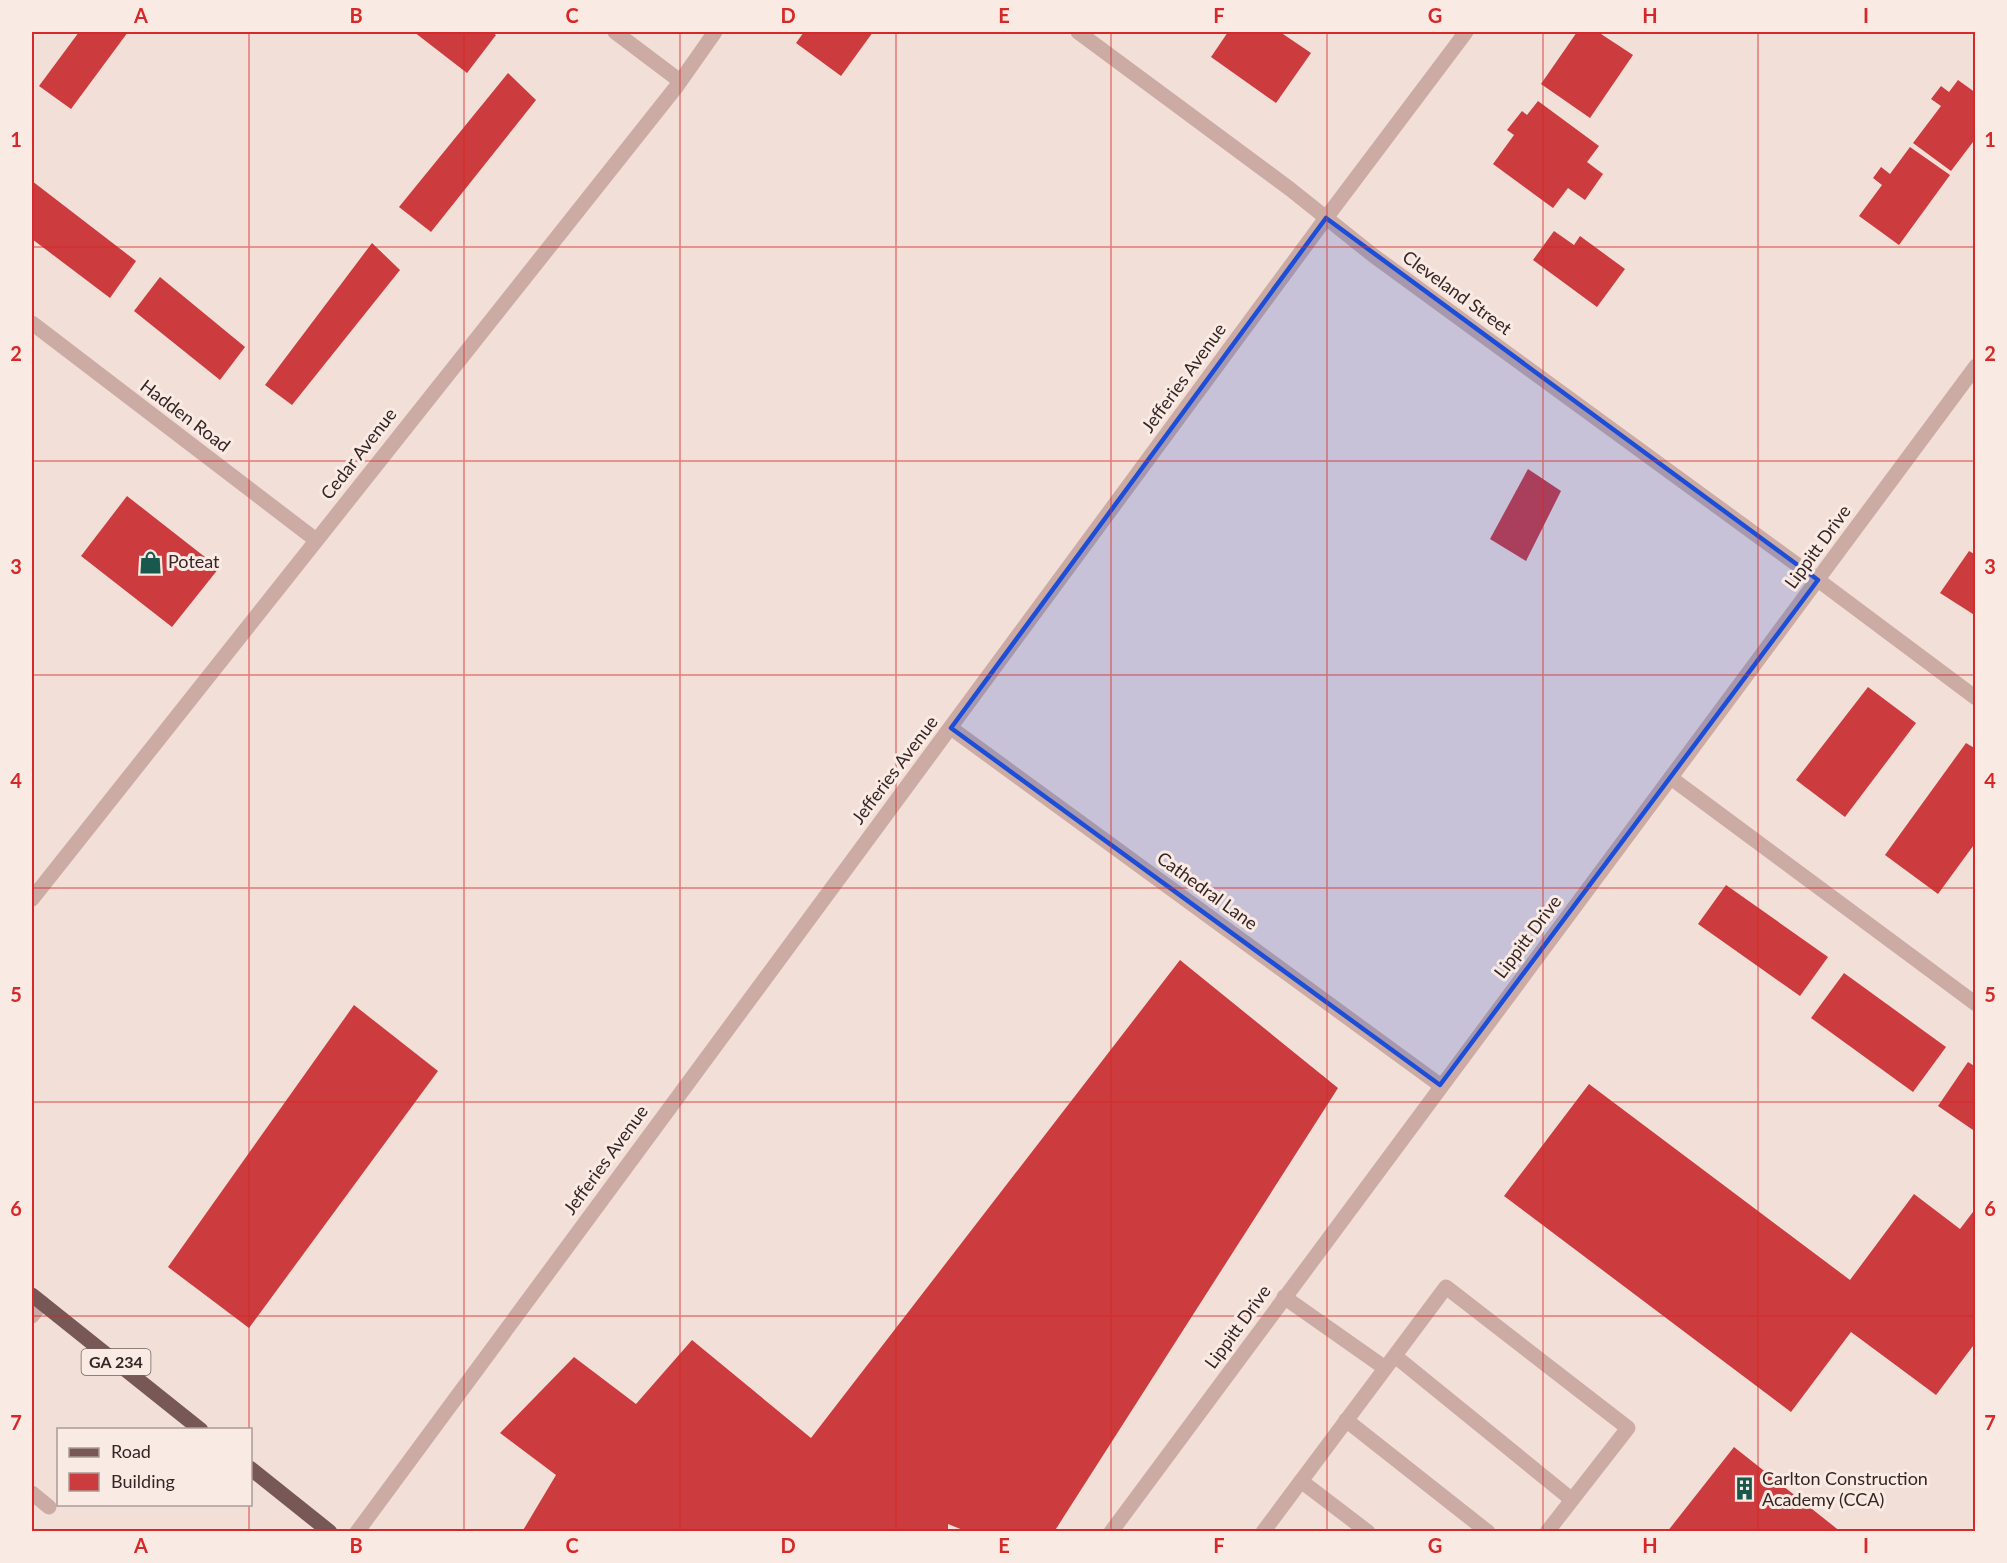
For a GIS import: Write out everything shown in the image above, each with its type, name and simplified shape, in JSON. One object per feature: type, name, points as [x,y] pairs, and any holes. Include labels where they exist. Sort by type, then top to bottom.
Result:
[{"type":"main road","name":"GA 234","points":[[37,1299],[198,1428]]},
{"type":"main road","points":[[252,1470],[330,1532]]},
{"type":"street","points":[[615,32],[680,81]]},
{"type":"street","name":"Cedar Avenue","points":[[32,899],[680,81],[715,32]]},
{"type":"street","name":"Cleveland Street","points":[[1078,32],[1290,189],[1374,256],[1976,698]]},
{"type":"street","name":"Jefferies Avenue","points":[[357,1532],[1326,218],[1466,32]]},
{"type":"street","name":"Hadden Road","points":[[32,324],[315,540]]},
{"type":"street","name":"Lippitt Drive","points":[[1111,1532],[1440,1085],[1976,366]]},
{"type":"street","name":"Cathedral Lane","points":[[951,728],[1440,1085]]},
{"type":"street","points":[[1671,778],[1976,1004]]},
{"type":"street","points":[[1263,1532],[1446,1287],[1628,1428],[1547,1532]]},
{"type":"street","points":[[1284,1297],[1390,1362],[1571,1499]]},
{"type":"street","points":[[32,1316],[37,1299]]},
{"type":"street","points":[[1347,1420],[1488,1532]]},
{"type":"street","points":[[1301,1481],[1368,1532]]},
{"type":"street","points":[[32,1494],[49,1508]]},
{"type":"highlighted area","points":[[1326,218],[1818,580],[1440,1085],[951,728]]},
{"type":"building","points":[[79,32],[128,32],[71,109],[39,86]]},
{"type":"building","points":[[414,32],[491,32],[496,35],[467,73]]},
{"type":"building","points":[[804,32],[873,32],[841,76],[796,43]]},
{"type":"building","points":[[1228,32],[1280,32],[1311,53],[1276,103],[1211,57]]},
{"type":"building","points":[[1577,32],[1598,32],[1633,55],[1590,118],[1541,84]]},
{"type":"building","points":[[508,73],[536,100],[431,232],[399,207]]},
{"type":"building","points":[[1958,80],[1976,93],[1976,138],[1951,171],[1913,143],[1941,106],[1931,99],[1941,86],[1949,92]]},
{"type":"building","points":[[1538,101],[1599,146],[1587,162],[1603,174],[1585,200],[1568,188],[1553,208],[1493,164],[1514,135],[1507,130],[1522,111],[1527,115]]},
{"type":"building","points":[[1910,147],[1950,175],[1899,245],[1859,216],[1882,185],[1873,178],[1881,167],[1890,174]]},
{"type":"building","points":[[32,181],[136,261],[110,298],[32,239]]},
{"type":"building","points":[[1554,231],[1574,245],[1580,236],[1625,269],[1597,307],[1533,260]]},
{"type":"building","points":[[372,243],[400,270],[292,405],[265,385]]},
{"type":"building","points":[[160,277],[245,347],[220,380],[134,311]]},
{"type":"building","points":[[1528,469],[1561,491],[1526,561],[1490,539]]},
{"type":"building","name":"Poteat","points":[[127,496],[219,568],[172,627],[81,556]]},
{"type":"building","points":[[1969,551],[1976,555],[1976,616],[1940,593]]},
{"type":"building","points":[[1868,687],[1916,723],[1845,817],[1796,780]]},
{"type":"building","points":[[1966,743],[1976,749],[1976,842],[1938,894],[1885,855]]},
{"type":"building","points":[[1726,885],[1828,957],[1800,996],[1698,924]]},
{"type":"building","points":[[1180,960],[1338,1088],[1054,1532],[968,1532],[948,1524],[948,1532],[522,1532],[556,1475],[500,1433],[574,1357],[636,1404],[692,1340],[811,1438]]},
{"type":"building","points":[[1844,973],[1946,1047],[1913,1092],[1811,1018]]},
{"type":"building","points":[[354,1005],[438,1071],[249,1328],[168,1267]]},
{"type":"building","points":[[1968,1062],[1976,1067],[1976,1132],[1938,1106]]},
{"type":"building","points":[[1589,1084],[1850,1280],[1914,1194],[1960,1229],[1976,1208],[1976,1342],[1936,1395],[1851,1332],[1791,1412],[1504,1196]]},
{"type":"building","name":"Carlton Construction Academy (CCA)","points":[[1734,1447],[1841,1532],[1667,1532]]},
{"type":"place","name":"Poteat","points":[[150,562]]},
{"type":"place","name":"Carlton Construction Academy (CCA)","points":[[1744,1489]]}]
